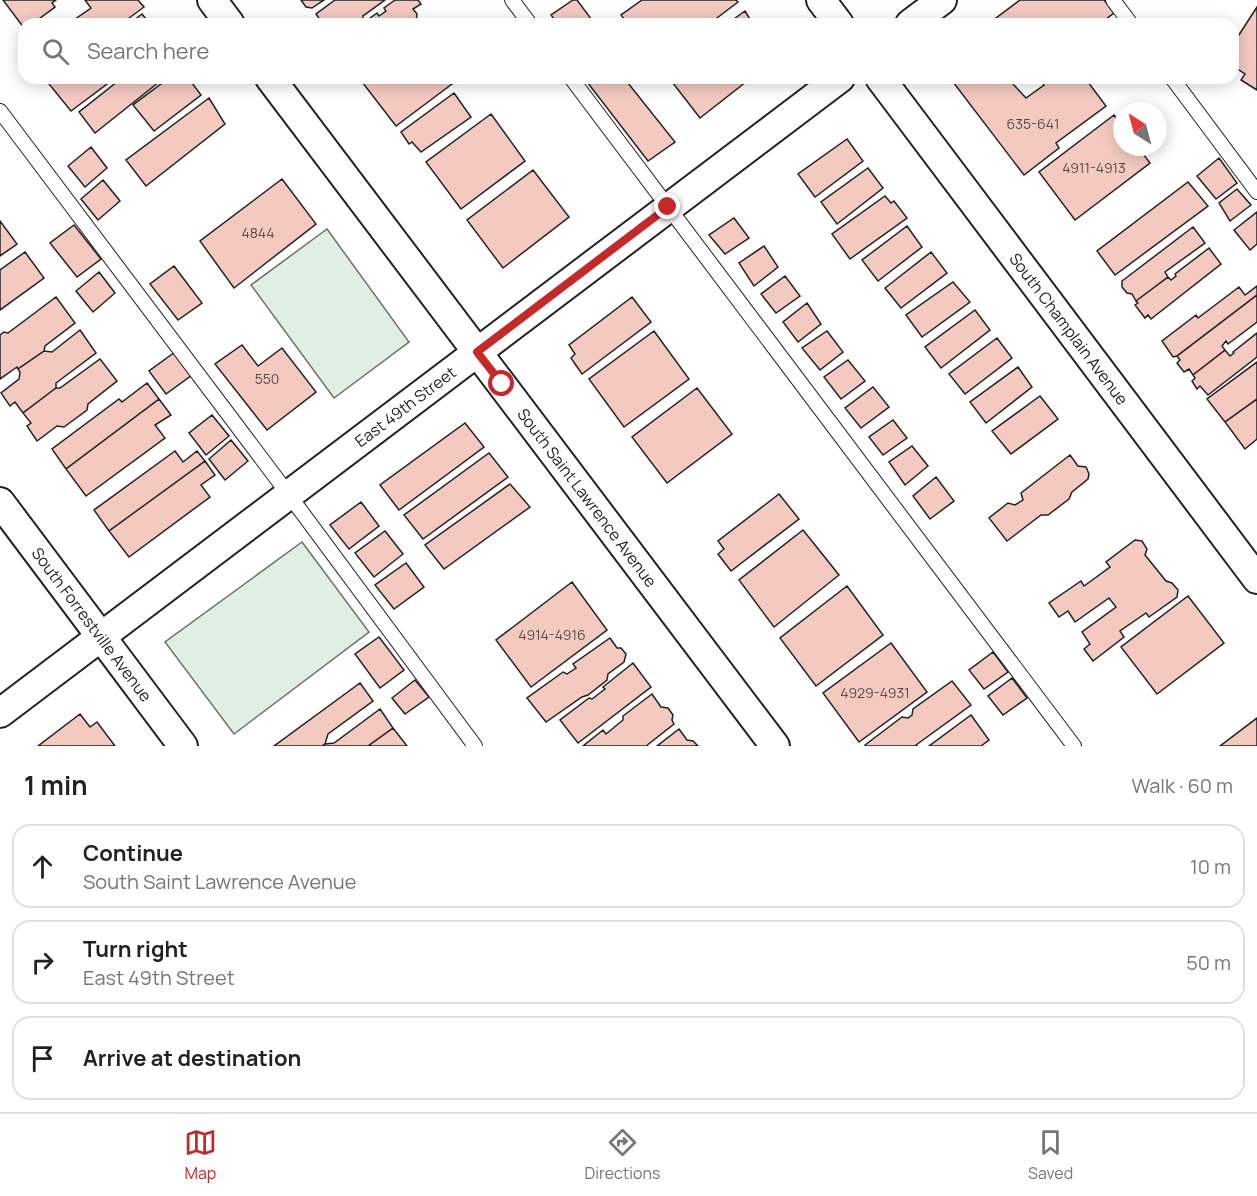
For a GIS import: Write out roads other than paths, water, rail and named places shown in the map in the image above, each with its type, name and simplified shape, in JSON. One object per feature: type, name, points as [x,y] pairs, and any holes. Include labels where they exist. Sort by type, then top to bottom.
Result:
[{"type":"street","points":[[212,0],[226,18]]},
{"type":"street","points":[[821,0],[834,18]]},
{"type":"street","points":[[918,18],[942,0]]},
{"type":"street","name":"South Saint Lawrence Avenue","points":[[275,84],[775,746]]},
{"type":"street","name":"East 49th Street","points":[[0,713],[832,84]]},
{"type":"street","name":"South Champlain Avenue","points":[[885,84],[1257,579]]},
{"type":"street","name":"South Forrestville Avenue","points":[[0,502],[183,746]]},
{"type":"lane","points":[[512,0],[526,18]]},
{"type":"lane","points":[[1113,0],[1126,18]]},
{"type":"lane","points":[[576,84],[1074,746]]},
{"type":"lane","points":[[1176,84],[1257,192]]},
{"type":"lane","points":[[0,111],[475,746]]}]
